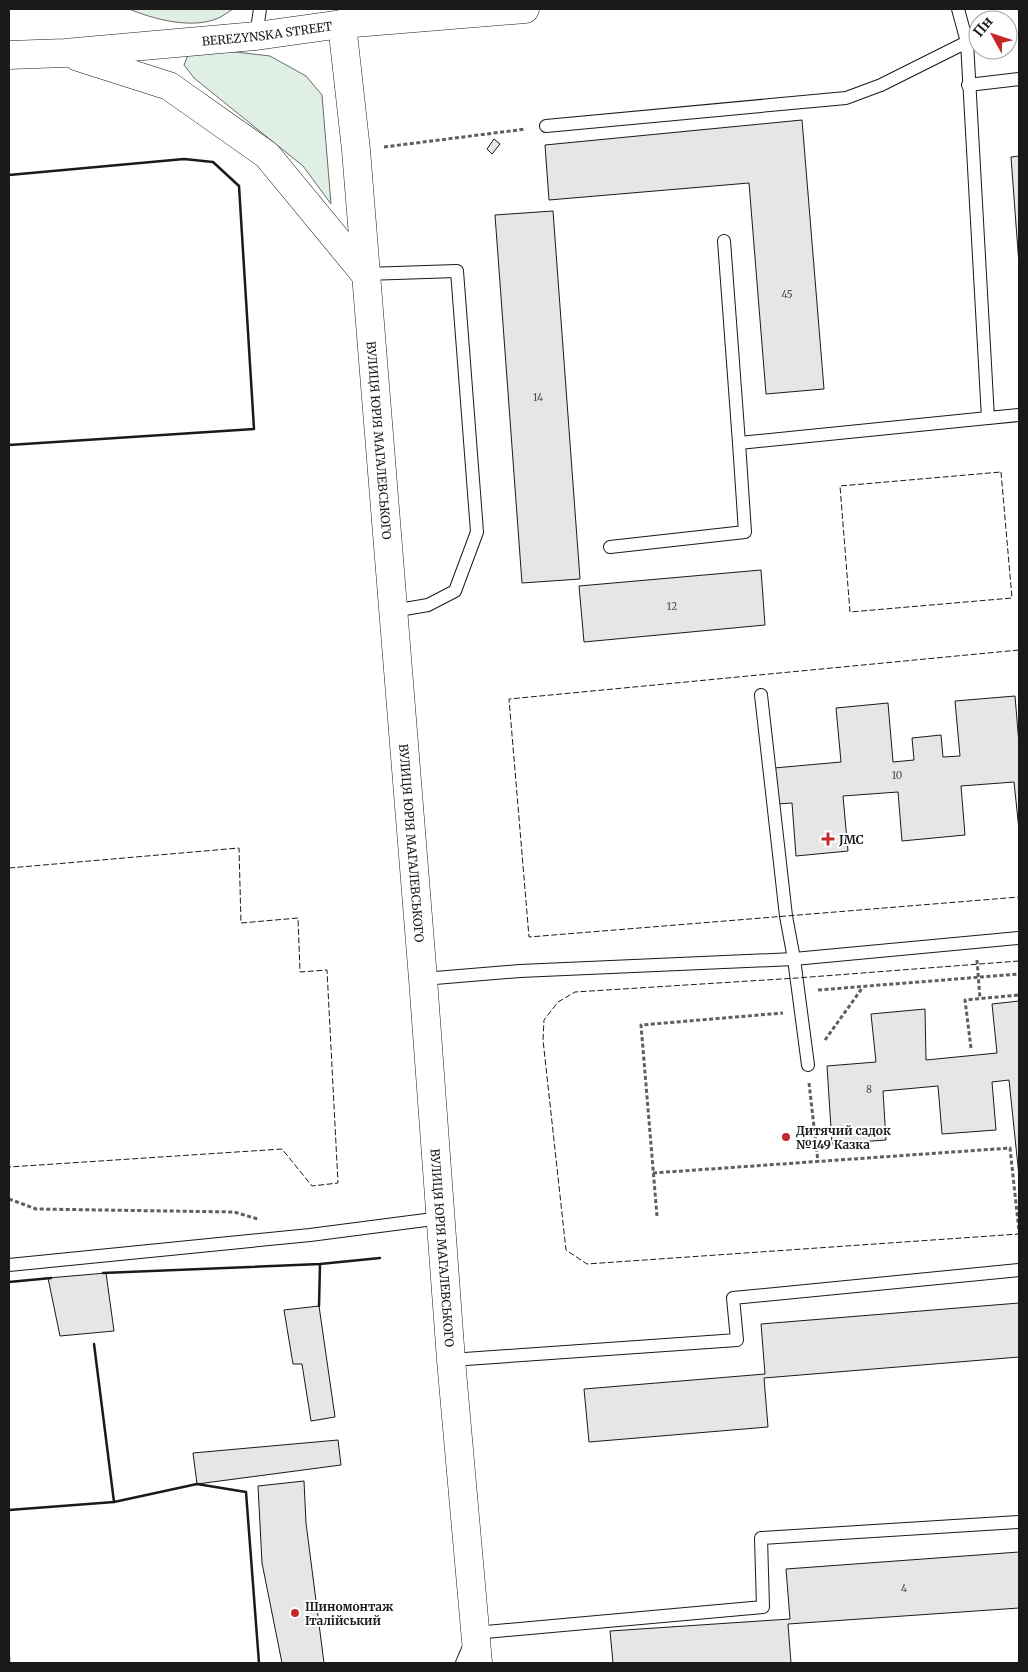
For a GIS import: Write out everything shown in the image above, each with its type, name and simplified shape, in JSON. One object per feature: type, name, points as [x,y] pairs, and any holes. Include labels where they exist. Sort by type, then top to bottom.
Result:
[{"type":"street","name":"BEREZYNSKA STREET","points":[[9,55],[65,53],[256,36],[342,24],[525,9]]},
{"type":"street","name":"ВУЛИЦЯ ЮРІЯ МАГАЛЕВСЬКОГО","points":[[342,24],[356,150],[423,979],[451,1360],[478,1663]]},
{"type":"street","points":[[65,53],[169,86],[267,155],[365,274]]},
{"type":"lane","points":[[256,36],[260,9]]},
{"type":"lane","points":[[958,9],[967,42],[988,418]]},
{"type":"lane","points":[[546,126],[846,98],[881,85],[967,42]]},
{"type":"lane","points":[[968,85],[1019,79]]},
{"type":"lane","points":[[610,546],[745,532],[724,241]]},
{"type":"lane","points":[[365,274],[457,271],[477,532],[455,591],[428,605],[392,612]]},
{"type":"lane","points":[[739,444],[1019,415]]},
{"type":"lane","points":[[761,695],[786,916],[799,992],[808,1065]]},
{"type":"lane","points":[[423,979],[520,971],[794,959],[1019,938]]},
{"type":"lane","points":[[9,1266],[310,1235],[441,1218]]},
{"type":"lane","points":[[451,1360],[737,1340],[733,1298],[1019,1270]]},
{"type":"lane","points":[[462,1663],[475,1633],[763,1607],[761,1538],[1019,1522]]},
{"type":"path","points":[[356,150],[546,126]]},
{"type":"path","points":[[976,942],[980,999]]},
{"type":"path","points":[[799,992],[1019,974]]},
{"type":"path","points":[[818,1162],[808,1065],[863,987]]},
{"type":"path","points":[[971,1048],[965,1000],[1019,995]]},
{"type":"path","points":[[657,1216],[641,1024],[801,1012]]},
{"type":"path","points":[[653,1173],[1010,1148],[1019,1230]]},
{"type":"path","points":[[9,1199],[36,1209],[234,1212],[263,1220]]},
{"type":"green space","points":[[129,9],[233,9],[223,16],[206,22],[183,23],[160,19]]},
{"type":"green space","points":[[227,51],[270,56],[306,76],[322,95],[331,204],[303,166],[194,78],[184,65],[188,55]]},
{"type":"building","points":[[802,120],[824,389],[766,394],[749,183],[549,200],[545,145]]},
{"type":"building","points":[[494,139],[500,144],[492,154],[487,149]]},
{"type":"building","points":[[1019,156],[1019,265],[1011,157]]},
{"type":"building","points":[[553,211],[580,579],[522,583],[495,215]]},
{"type":"building","points":[[761,570],[765,625],[584,642],[579,586]]},
{"type":"building","points":[[1015,696],[1019,744],[1019,830],[1014,782],[961,786],[965,835],[902,841],[898,792],[843,796],[848,851],[796,856],[792,803],[777,804],[774,768],[841,762],[836,708],[888,703],[893,762],[914,760],[912,738],[941,735],[943,757],[960,756],[955,701]]},
{"type":"building","points":[[1019,1001],[1019,1176],[1009,1080],[992,1082],[996,1130],[942,1134],[938,1086],[883,1091],[886,1140],[832,1144],[827,1066],[876,1062],[871,1014],[925,1009],[926,1060],[997,1053],[992,1004]]},
{"type":"building","points":[[106,1273],[114,1331],[60,1336],[48,1278]]},
{"type":"building","points":[[1019,1303],[1019,1357],[764,1378],[768,1427],[589,1442],[584,1389],[765,1374],[761,1324]]},
{"type":"building","points":[[319,1306],[335,1417],[311,1421],[302,1364],[293,1364],[284,1310]]},
{"type":"building","points":[[338,1440],[341,1465],[197,1484],[193,1453]]},
{"type":"building","name":"Шиномонтаж Італійський","points":[[304,1481],[306,1523],[324,1663],[282,1663],[262,1563],[258,1486]]},
{"type":"building","points":[[1019,1552],[1019,1608],[788,1624],[791,1663],[613,1663],[610,1631],[790,1619],[786,1569]]},
{"type":"fence","points":[[1001,472],[1012,598],[850,612],[840,486],[1001,472]]},
{"type":"fence","points":[[1019,650],[509,699],[529,937],[1019,897]]},
{"type":"fence","points":[[9,868],[239,848],[241,923],[298,918],[300,972],[327,970],[338,1183],[312,1186],[282,1149],[9,1167]]},
{"type":"fence","points":[[1019,961],[575,992],[558,1002],[544,1020],[543,1040],[566,1250],[587,1264],[1019,1234]]},
{"type":"wall","points":[[9,175],[184,159],[213,162],[239,186],[254,429],[9,445]]},
{"type":"wall","points":[[103,1273],[320,1264],[380,1258]]},
{"type":"wall","points":[[319,1306],[320,1264]]},
{"type":"wall","points":[[9,1282],[51,1278]]},
{"type":"wall","points":[[94,1344],[114,1502]]},
{"type":"wall","points":[[9,1510],[114,1502],[197,1484],[246,1492],[259,1663]]},
{"type":"wall","points":[[9,1657],[9,1663]]},
{"type":"place","name":"JMC","points":[[828,839]]},
{"type":"place","name":"Дитячий садок №149 Казка","points":[[786,1137]]},
{"type":"place","name":"Шиномонтаж Італійський","points":[[295,1613]]}]
